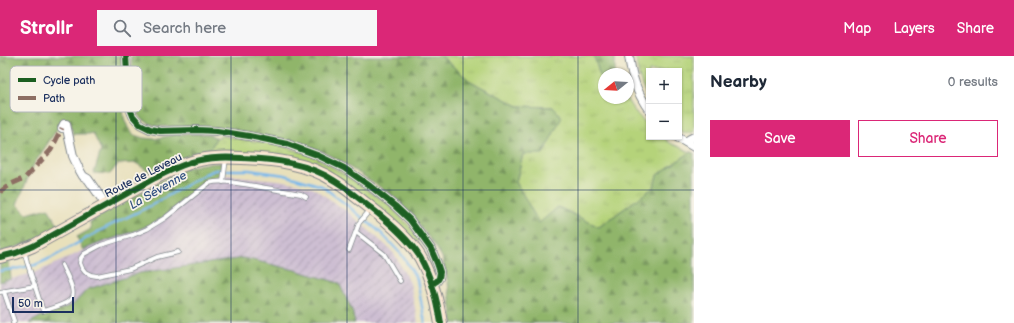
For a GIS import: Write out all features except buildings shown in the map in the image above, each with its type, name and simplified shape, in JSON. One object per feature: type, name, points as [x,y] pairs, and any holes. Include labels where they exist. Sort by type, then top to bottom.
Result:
[{"type":"street","points":[[126,56],[127,66]]},
{"type":"street","points":[[629,56],[635,86],[646,105]]},
{"type":"street","points":[[131,112],[140,124],[150,129],[160,131],[217,131],[249,136],[287,144],[317,154],[344,168],[370,186],[410,220],[431,249],[437,262],[440,272],[439,278],[432,284]]},
{"type":"street","points":[[62,128],[64,124],[66,124],[78,169],[83,176],[88,179],[106,205]]},
{"type":"street","points":[[686,142],[694,137]]},
{"type":"street","points":[[682,140],[694,147]]},
{"type":"street","name":"Route de Leveau","points":[[0,257],[24,250],[50,237],[175,168],[200,160],[261,159],[279,161],[310,169],[334,180],[369,212],[401,234],[413,247],[424,266],[432,284],[441,323]]},
{"type":"lane","points":[[223,182],[226,160]]},
{"type":"lane","points":[[178,252],[157,257],[130,269],[97,276],[85,272],[80,263],[84,254],[101,244],[133,235],[147,229],[165,218],[209,183],[219,181],[241,184],[301,194],[306,197]]},
{"type":"lane","points":[[349,250],[359,223],[369,212]]},
{"type":"lane","points":[[356,232],[384,254],[400,282]]},
{"type":"lane","points":[[24,250],[43,311],[69,301],[72,297],[73,290],[62,266]]},
{"type":"lane","points":[[13,323],[14,321],[2,292],[35,286]]},
{"type":"shaded area","points":[[228,175],[296,183],[315,189],[348,212],[395,255],[410,283],[418,323],[355,323],[352,310],[88,289],[73,305],[46,314],[29,323],[0,323],[0,282],[36,272],[172,210],[204,183],[220,176]]},
{"type":"green space","points":[[0,56],[124,56],[124,66],[10,66],[10,112],[123,112],[128,128],[134,135],[143,138],[154,139],[179,134],[208,134],[216,138],[211,148],[151,173],[136,163],[118,164],[110,174],[94,173],[101,150],[93,133],[73,134],[70,120],[63,120],[34,164],[17,204],[27,214],[48,208],[59,227],[37,239],[0,253]]},
{"type":"green space","points":[[131,56],[441,56],[470,81],[518,106],[553,107],[562,117],[543,154],[523,154],[516,182],[539,223],[558,207],[599,227],[654,187],[657,175],[691,152],[694,153],[694,323],[453,323],[448,282],[442,257],[434,244],[412,216],[394,197],[340,161],[322,151],[290,141],[177,127],[157,126],[149,123],[142,119],[138,112],[142,112],[142,66],[132,66]]},
{"type":"green space","points":[[441,56],[594,56],[598,70],[598,104],[630,104],[646,123],[646,140],[666,140],[691,152],[657,175],[654,187],[599,227],[558,207],[539,224],[516,182],[523,154],[553,107],[518,106],[470,81]]},
{"type":"green space","points":[[594,56],[615,56],[615,68],[598,68],[598,70]]},
{"type":"green space","points":[[636,56],[694,56],[694,132],[682,132],[682,68],[646,68],[646,93],[637,68]]},
{"type":"green space","points":[[222,136],[279,145],[316,157],[388,204],[420,240],[417,242],[385,211],[327,171],[291,158],[262,153],[217,153],[192,156],[211,148],[216,138]]},
{"type":"green space","points":[[221,163],[220,176],[205,183],[162,218],[137,230],[83,250],[77,237],[91,229],[90,222],[183,169],[203,164]]},
{"type":"green space","points":[[244,258],[295,270],[339,283],[352,310],[355,323],[29,323],[46,314],[73,305],[88,289],[140,273]]},
{"type":"green space","points":[[9,261],[11,279],[0,282],[0,262]]},
{"type":"waterway","name":"La Sévenne","points":[[0,271],[35,265],[51,258],[103,229],[150,206],[205,174],[215,170],[249,170],[285,175],[322,186],[380,232],[402,255],[417,279],[425,323]]},
{"type":"marked path","points":[[0,192],[11,184],[25,178],[51,150],[62,128]]},
{"type":"cycle path","points":[[126,56],[127,66]]},
{"type":"cycle path","points":[[131,112],[140,124],[150,129],[160,131],[217,131],[249,136],[287,144],[317,155],[344,168],[370,186],[410,220],[431,249],[437,263],[440,272],[439,278],[432,284]]},
{"type":"cycle path","points":[[0,257],[16,253],[33,246],[155,178],[188,163],[205,159],[231,157],[278,161],[302,166],[325,175],[340,184],[398,231],[410,243],[420,257],[428,273],[434,289],[441,323]]}]
